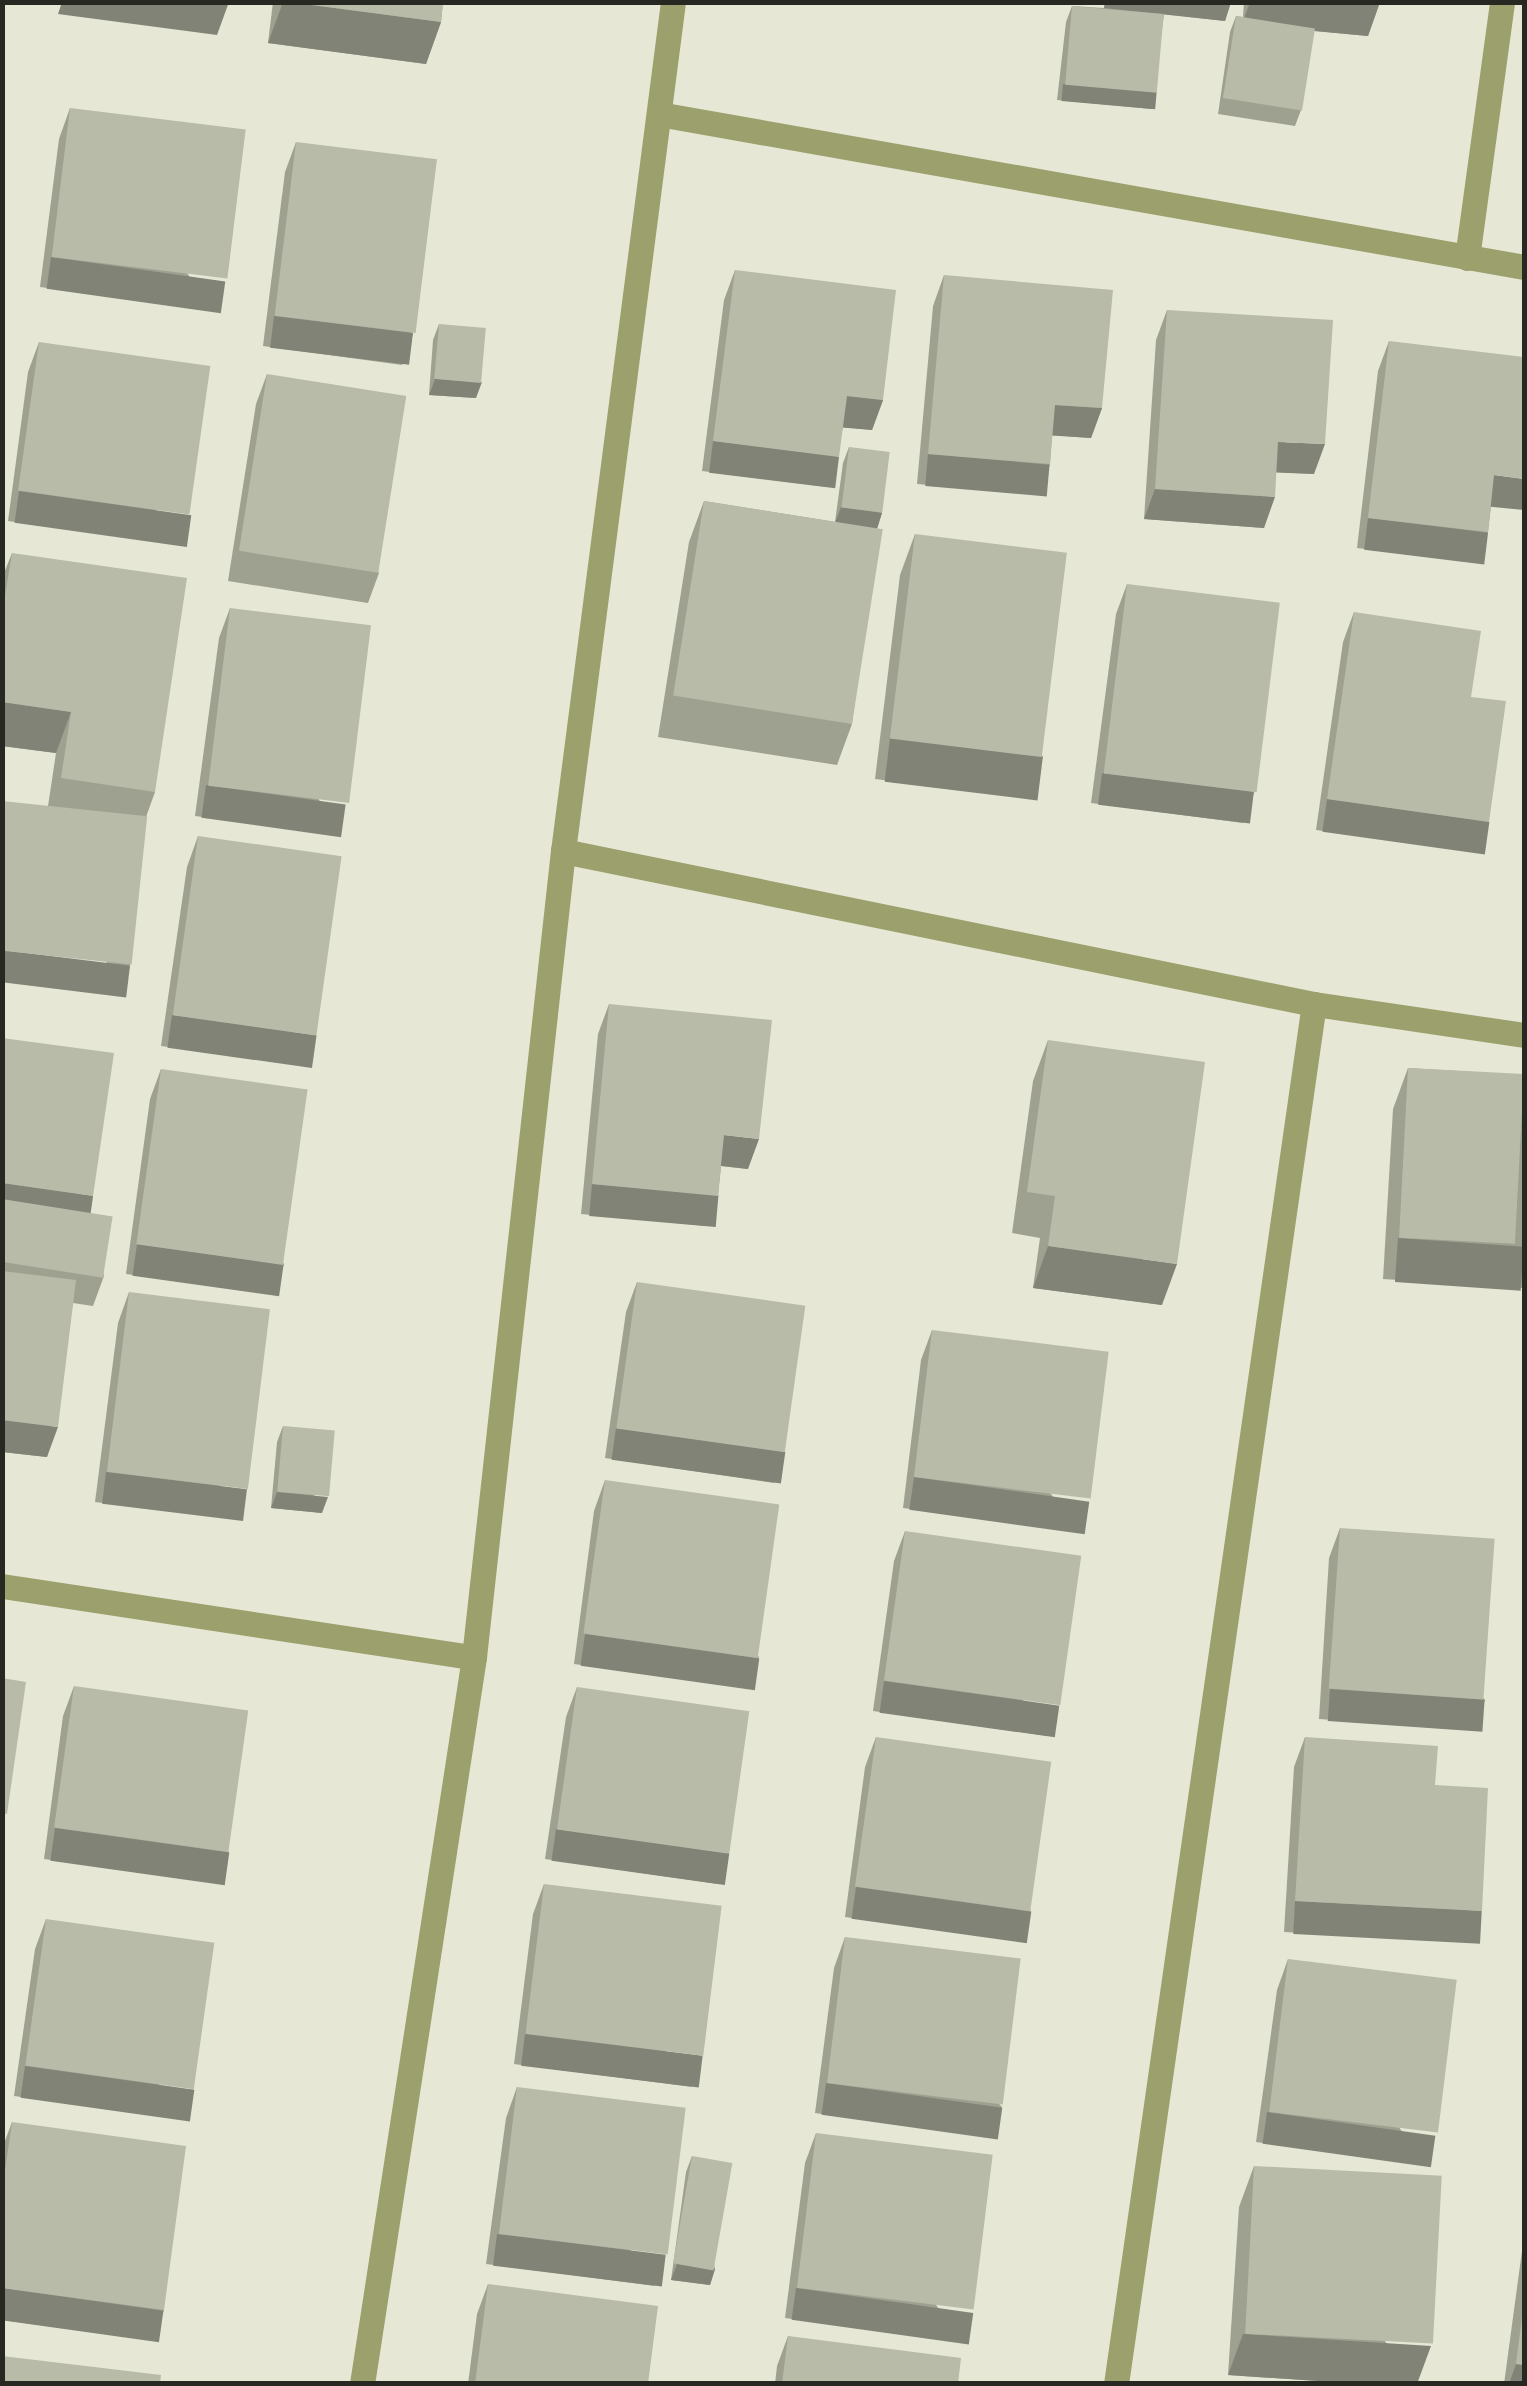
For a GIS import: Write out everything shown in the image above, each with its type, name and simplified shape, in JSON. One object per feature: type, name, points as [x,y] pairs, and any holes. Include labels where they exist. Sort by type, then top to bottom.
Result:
[{"type":"street","points":[[362,2384],[474,1656],[563,852],[673,2]]},
{"type":"street","points":[[1467,258],[1502,2]]},
{"type":"street","points":[[660,114],[1524,267]]},
{"type":"street","points":[[563,852],[1314,1004],[1524,1035]]},
{"type":"street","points":[[1116,2384],[1314,1004]]},
{"type":"street","points":[[2,1586],[474,1656]]},
{"type":"building","points":[[289,2],[443,2],[441,22]]},
{"type":"building","points":[[1072,6],[1164,14],[1157,93],[1065,85]]},
{"type":"building","points":[[1236,16],[1315,29],[1302,110],[1223,98]]},
{"type":"building","points":[[70,108],[246,130],[227,278],[52,257]]},
{"type":"building","points":[[296,142],[437,159],[416,333],[275,316]]},
{"type":"building","points":[[735,270],[896,290],[883,400],[847,396],[839,457],[713,441]]},
{"type":"building","points":[[944,275],[1113,290],[1102,408],[1055,405],[1050,464],[928,454]]},
{"type":"building","points":[[1167,310],[1333,320],[1325,444],[1278,442],[1275,497],[1155,489]]},
{"type":"building","points":[[439,324],[486,328],[481,383],[434,379]]},
{"type":"building","points":[[1389,341],[1524,357],[1524,479],[1494,475],[1488,532],[1368,518]]},
{"type":"building","points":[[39,342],[210,366],[189,515],[18,491]]},
{"type":"building","points":[[267,374],[406,396],[378,573],[239,551]]},
{"type":"building","points":[[849,447],[890,452],[882,513],[842,508]]},
{"type":"building","points":[[704,501],[883,529],[852,724],[673,696]]},
{"type":"building","points":[[915,534],[1067,553],[1042,757],[890,738]]},
{"type":"building","points":[[12,553],[187,578],[155,792],[61,778],[71,712],[2,702],[2,614]]},
{"type":"building","points":[[1127,584],[1280,603],[1257,792],[1104,774]]},
{"type":"building","points":[[230,608],[371,625],[349,803],[208,786]]},
{"type":"building","points":[[1354,612],[1481,631],[1471,697],[1506,701],[1489,822],[1327,799]]},
{"type":"building","points":[[2,801],[147,816],[132,964],[2,951]]},
{"type":"building","points":[[198,836],[342,856],[316,1035],[173,1015]]},
{"type":"building","points":[[609,1004],[772,1020],[759,1139],[724,1135],[718,1196],[592,1184]]},
{"type":"building","points":[[2,1038],[114,1053],[93,1196],[2,1183]]},
{"type":"building","points":[[1048,1040],[1205,1062],[1177,1264],[1048,1246],[1055,1196],[1027,1192]]},
{"type":"building","points":[[1408,1068],[1524,1074],[1515,1244],[1399,1238]]},
{"type":"building","points":[[161,1069],[308,1090],[283,1265],[136,1244]]},
{"type":"building","points":[[2,1199],[113,1217],[103,1278],[2,1262]]},
{"type":"building","points":[[2,1271],[76,1280],[58,1427],[2,1420]]},
{"type":"building","points":[[637,1282],[805,1306],[785,1452],[616,1429]]},
{"type":"building","points":[[129,1292],[270,1309],[248,1489],[107,1472]]},
{"type":"building","points":[[932,1330],[1109,1352],[1091,1499],[914,1477]]},
{"type":"building","points":[[283,1426],[335,1431],[329,1496],[277,1492]]},
{"type":"building","points":[[605,1480],[779,1504],[758,1658],[583,1633]]},
{"type":"building","points":[[1340,1528],[1495,1539],[1483,1699],[1329,1689]]},
{"type":"building","points":[[905,1531],[1081,1556],[1060,1705],[884,1681]]},
{"type":"building","points":[[2,1678],[26,1682],[7,1814],[2,1813]]},
{"type":"building","points":[[74,1686],[248,1710],[228,1852],[54,1828]]},
{"type":"building","points":[[577,1687],[749,1711],[729,1854],[557,1830]]},
{"type":"building","points":[[876,1737],[1051,1762],[1030,1911],[855,1887]]},
{"type":"building","points":[[1305,1737],[1438,1746],[1435,1785],[1488,1788],[1482,1911],[1295,1901]]},
{"type":"building","points":[[544,1884],[722,1906],[703,2056],[526,2034]]},
{"type":"building","points":[[46,1919],[214,1943],[194,2089],[25,2066]]},
{"type":"building","points":[[845,1937],[1021,1959],[1003,2104],[827,2083]]},
{"type":"building","points":[[1288,1959],[1457,1980],[1438,2133],[1269,2112]]},
{"type":"building","points":[[517,2087],[686,2108],[668,2255],[499,2234]]},
{"type":"building","points":[[12,2122],[186,2146],[164,2310],[2,2288],[2,2192]]},
{"type":"building","points":[[816,2133],[993,2155],[974,2310],[797,2288]]},
{"type":"building","points":[[692,2156],[732,2163],[713,2270],[673,2263]]},
{"type":"building","points":[[1254,2166],[1442,2176],[1433,2344],[1245,2334]]},
{"type":"building","points":[[488,2284],[658,2306],[648,2384],[475,2384]]},
{"type":"building","points":[[1524,2301],[1524,2365],[1516,2364]]},
{"type":"building","points":[[788,2336],[961,2358],[958,2384],[782,2384]]},
{"type":"building","points":[[2,2356],[161,2375],[160,2384],[2,2384]]}]
